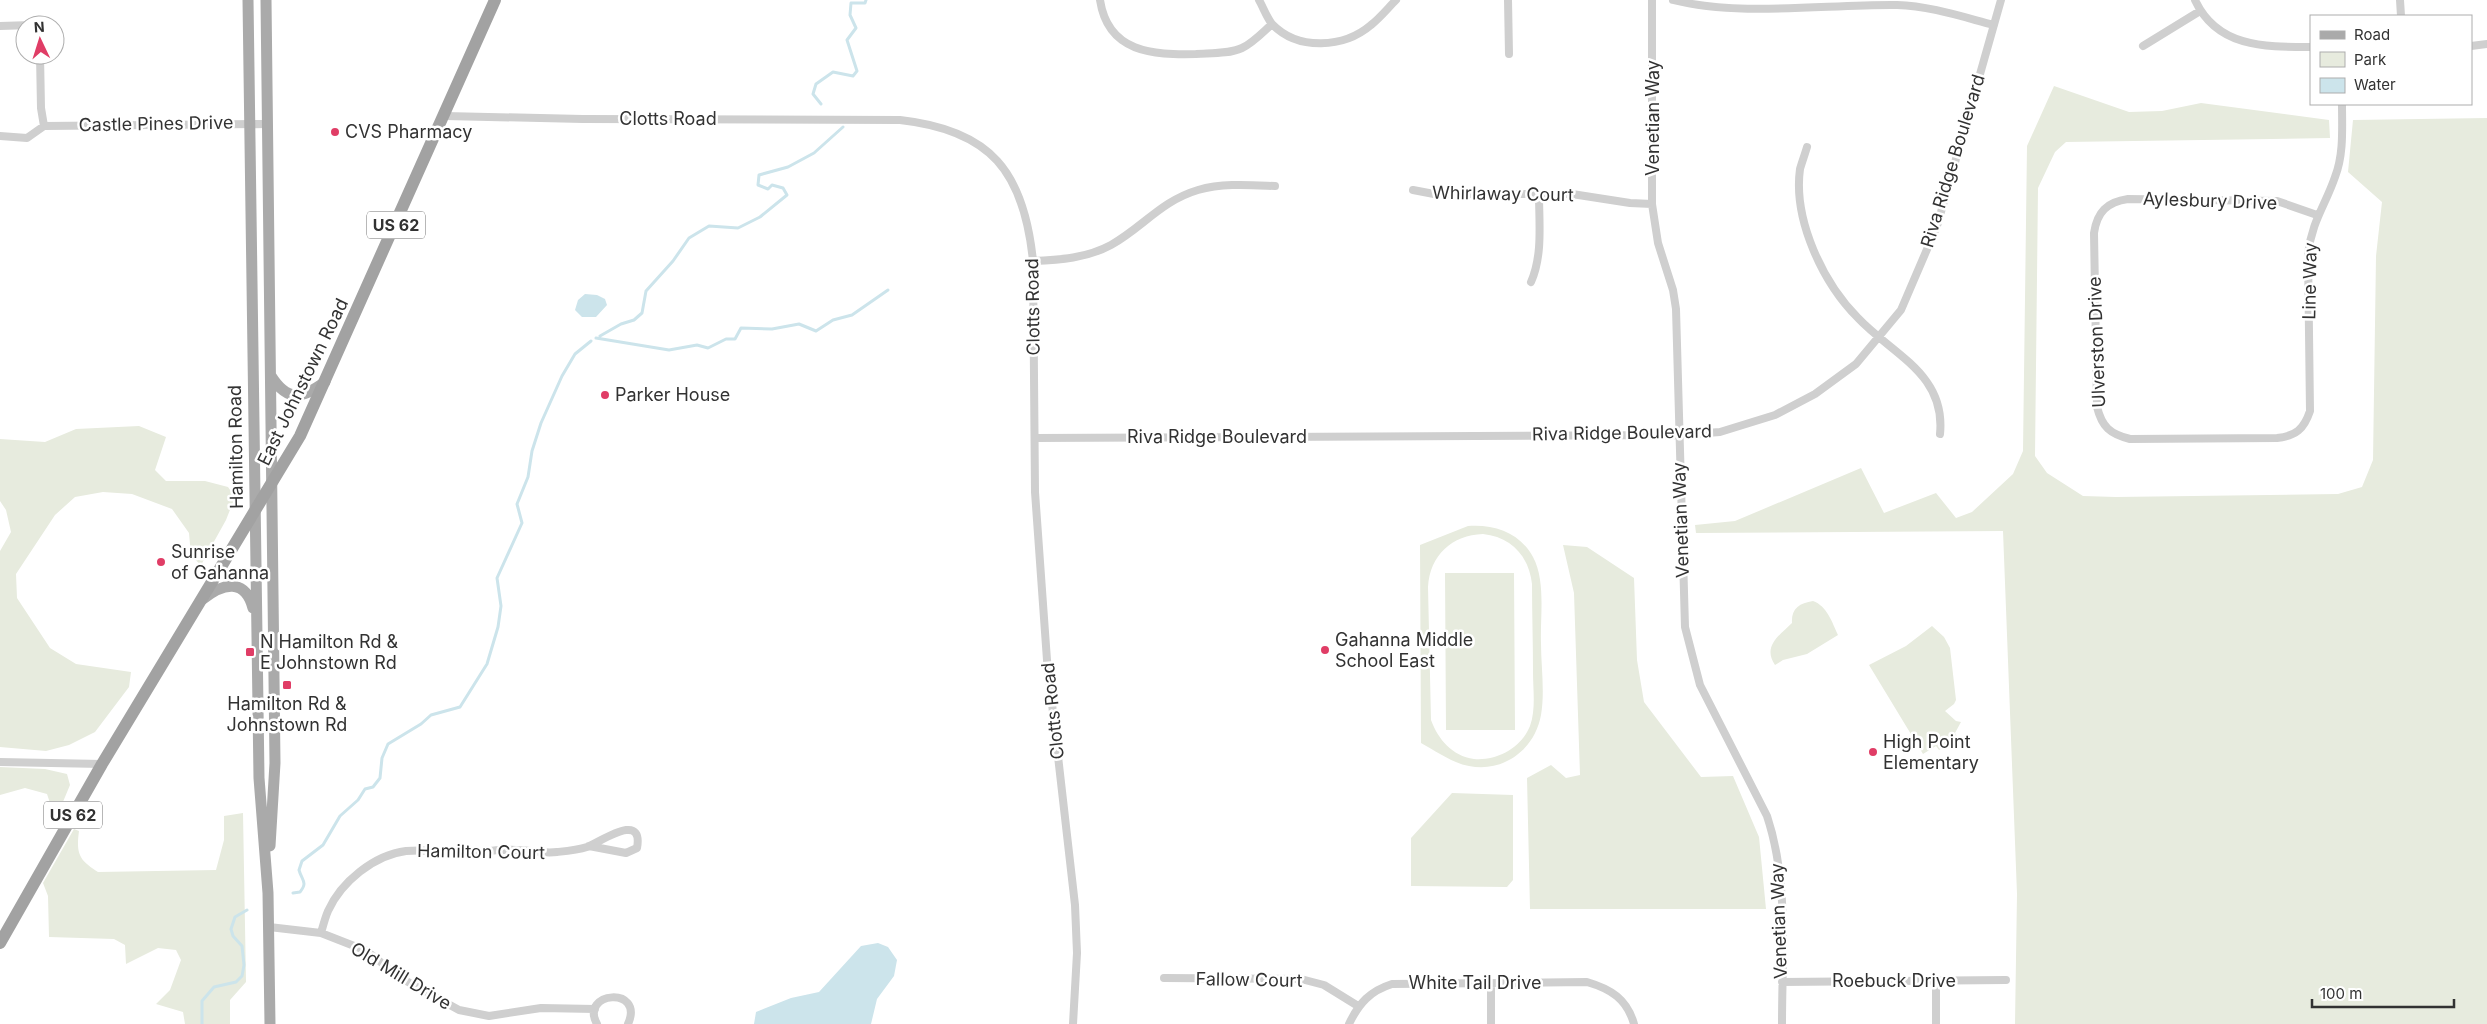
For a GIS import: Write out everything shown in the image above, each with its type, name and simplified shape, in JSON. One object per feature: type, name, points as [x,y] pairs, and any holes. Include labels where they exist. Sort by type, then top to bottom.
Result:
[{"type":"highway","name":"East Johnstown Road","points":[[0,943],[102,764],[300,436],[495,0]]},
{"type":"main road","name":"Hamilton Road","points":[[248,0],[259,778],[268,893]]},
{"type":"main road","name":"Hamilton Road","points":[[266,0],[275,763],[268,893],[270,1024]]},
{"type":"main road","points":[[271,376],[277,385],[290,395],[302,396],[310,393],[325,382]]},
{"type":"main road","points":[[201,600],[223,587],[233,586],[243,589],[248,595],[256,618]]},
{"type":"street","points":[[1100,0],[1106,22],[1114,33],[1142,51],[1161,54],[1218,53],[1242,48],[1272,24]]},
{"type":"street","points":[[1259,0],[1272,24],[1292,38],[1315,44],[1345,41],[1371,26],[1396,0]]},
{"type":"street","points":[[1508,0],[1509,54]]},
{"type":"street","name":"Venetian Way","points":[[1652,0],[1652,204],[1658,243],[1673,290],[1676,310],[1685,628],[1700,685],[1767,816],[1774,839],[1780,881],[1782,1024]]},
{"type":"street","points":[[1673,0],[1693,5],[1743,8],[1899,5],[1930,8],[1994,25]]},
{"type":"street","name":"Riva Ridge Boulevard","points":[[1035,438],[1679,435],[1720,432],[1774,415],[1815,394],[1856,364],[1901,310],[1937,226],[2001,0]]},
{"type":"street","points":[[2195,0],[2200,11],[2226,36],[2261,47],[2310,47]]},
{"type":"street","points":[[2400,0],[2401,15]]},
{"type":"street","points":[[2143,46],[2200,11]]},
{"type":"street","points":[[0,26],[15,26]]},
{"type":"street","points":[[2472,46],[2487,44]]},
{"type":"street","points":[[40,65],[40,108],[44,126]]},
{"type":"street","name":"Line Way","points":[[2299,432],[2306,422],[2310,411],[2308,254],[2310,235],[2335,179],[2341,159],[2342,105]]},
{"type":"street","name":"Clotts Road","points":[[444,116],[583,119],[900,120],[929,123],[957,132],[976,143],[993,156],[1010,177],[1022,200],[1030,228],[1033,261],[1035,492],[1047,660],[1075,905],[1077,953],[1074,1024]]},
{"type":"street","name":"Castle Pines Drive","points":[[0,136],[27,138],[44,126],[268,124]]},
{"type":"street","points":[[1807,147],[1800,169],[1801,196],[1807,232],[1820,265],[1836,295],[1859,320],[1913,365],[1927,381],[1937,398],[1941,421],[1940,434]]},
{"type":"street","points":[[1033,261],[1061,260],[1086,255],[1111,245],[1158,209],[1198,190],[1221,186],[1274,186]]},
{"type":"street","name":"Whirlaway Court","points":[[1412,190],[1434,194],[1572,194],[1630,203],[1652,204]]},
{"type":"street","points":[[1531,282],[1536,270],[1538,257],[1540,194]]},
{"type":"street","name":"Aylesbury Drive","points":[[2103,208],[2115,201],[2128,199],[2255,199],[2277,201],[2317,216]]},
{"type":"street","name":"Ulverston Drive","points":[[2103,208],[2096,220],[2094,233],[2097,407],[2104,428],[2116,435],[2130,439],[2278,438],[2290,437],[2299,432]]},
{"type":"street","points":[[0,762],[102,764]]},
{"type":"street","name":"Hamilton Court","points":[[322,933],[328,911],[339,894],[358,874],[379,859],[404,851],[424,850],[471,852],[519,850],[540,854],[589,846],[616,831],[625,830],[630,830],[637,836],[638,842],[637,848],[626,853],[589,846]]},
{"type":"street","name":"Old Mill Drive","points":[[268,927],[322,933],[366,951],[399,977],[459,1010],[489,1016],[541,1008],[595,1010]]},
{"type":"street","name":"Fallow Court","points":[[1164,978],[1301,979],[1324,985],[1358,1006]]},
{"type":"street","name":"Roebuck Drive","points":[[1782,982],[2006,980]]},
{"type":"street","points":[[1936,981],[1936,1024]]},
{"type":"street","name":"White Tail Drive","points":[[1349,1024],[1358,1006],[1375,991],[1392,984],[1587,982],[1603,987],[1618,995],[1626,1005],[1634,1024]]},
{"type":"street","points":[[1491,984],[1491,1024]]},
{"type":"street","points":[[597,1024],[595,1010],[602,999],[614,996],[626,1002],[631,1012],[628,1024]]},
{"type":"green space","points":[[2054,86],[2129,112],[2162,111],[2201,103],[2329,120],[2330,138],[2066,142],[2055,152],[2038,188],[2035,456],[2047,473],[2083,496],[2338,494],[2362,487],[2373,460],[2376,256],[2382,202],[2348,172],[2353,120],[2487,118],[2487,1024],[2015,1024],[2017,894],[2003,531],[1696,533],[1695,525],[1735,521],[1861,468],[1884,513],[1936,493],[1956,518],[1972,512],[2013,474],[2023,451],[2027,146]]},
{"type":"green space","points":[[139,426],[166,437],[155,470],[166,481],[205,481],[228,487],[235,497],[226,520],[201,565],[191,556],[189,533],[172,509],[132,494],[103,492],[75,497],[55,515],[16,574],[17,598],[50,648],[76,664],[131,672],[129,687],[95,732],[69,745],[46,751],[0,747],[0,551],[11,532],[6,510],[0,501],[0,439],[45,442],[76,429]]},
{"type":"green space","points":[[1468,526],[1488,527],[1514,536],[1528,549],[1537,567],[1541,588],[1543,688],[1541,715],[1538,727],[1525,748],[1506,762],[1494,766],[1469,766],[1450,760],[1421,743],[1420,545]],"holes":[[[1483,534],[1502,539],[1517,550],[1523,557],[1530,574],[1532,584],[1534,706],[1530,726],[1521,741],[1499,755],[1491,758],[1474,759],[1459,754],[1447,746],[1431,720],[1428,587],[1433,565],[1445,549],[1462,538],[1472,535]]]},
{"type":"green space","points":[[1563,545],[1587,547],[1634,578],[1637,660],[1644,702],[1701,777],[1733,776],[1759,837],[1766,909],[1530,909],[1527,778],[1551,765],[1566,778],[1580,775],[1574,593]]},
{"type":"green space","points":[[1445,573],[1514,573],[1515,730],[1446,730]]},
{"type":"green space","points":[[1813,601],[1818,603],[1825,611],[1838,635],[1807,654],[1783,660],[1775,665],[1770,652],[1774,641],[1792,623],[1795,610],[1804,603]]},
{"type":"green space","points":[[1932,626],[1944,637],[1950,648],[1956,700],[1945,711],[1956,721],[1961,722],[1955,733],[1959,739],[1939,750],[1936,746],[1923,754],[1869,665],[1906,646]]},
{"type":"green space","points":[[0,767],[45,769],[67,774],[70,785],[60,809],[53,812],[47,794],[25,788],[0,795]]},
{"type":"green space","points":[[1452,793],[1513,795],[1513,880],[1507,887],[1411,886],[1411,838]]},
{"type":"green space","points":[[243,813],[246,982],[230,1000],[230,1024],[185,1024],[183,1012],[156,1004],[170,990],[181,960],[176,950],[158,948],[126,964],[125,945],[114,939],[49,937],[48,896],[43,883],[74,829],[79,831],[78,845],[80,856],[98,872],[216,870],[224,840],[224,816]]},
{"type":"water","points":[[585,294],[597,295],[605,299],[607,305],[596,317],[582,317],[575,310],[578,300]]},
{"type":"water","points":[[878,943],[888,947],[897,960],[894,976],[877,999],[871,1024],[754,1024],[756,1012],[791,998],[819,992],[861,946]]},
{"type":"waterway","points":[[821,104],[813,94],[816,84],[833,72],[853,76],[857,71],[847,40],[856,28],[850,15],[851,3],[865,3],[866,0]]},
{"type":"waterway","points":[[600,336],[621,324],[634,320],[642,313],[646,291],[673,261],[689,238],[709,226],[738,228],[760,217],[787,195],[783,188],[772,185],[768,189],[758,185],[759,175],[788,167],[814,153],[843,127]]},
{"type":"waterway","points":[[596,338],[669,350],[697,345],[708,348],[726,339],[735,339],[741,328],[772,329],[799,324],[816,331],[833,320],[852,315],[888,290]]},
{"type":"waterway","points":[[293,893],[300,892],[304,886],[299,870],[302,861],[323,845],[340,816],[358,800],[365,789],[373,787],[380,778],[382,758],[388,744],[421,724],[431,715],[460,707],[487,664],[498,627],[501,606],[497,578],[522,523],[517,504],[528,477],[532,451],[541,423],[562,376],[575,354],[591,341]]},
{"type":"waterway","points":[[202,1024],[202,1001],[214,987],[236,982],[242,976],[244,965],[242,946],[233,936],[231,929],[235,917],[247,910]]},
{"type":"place","name":"CVS Pharmacy","points":[[335,132]]},
{"type":"place","name":"Parker House","points":[[605,395]]},
{"type":"place","name":"Sunrise of Gahanna","points":[[161,562]]},
{"type":"place","name":"Gahanna Middle School East","points":[[1325,650]]},
{"type":"place","name":"N Hamilton Rd & E Johnstown Rd","points":[[250,652]]},
{"type":"place","name":"Hamilton Rd & Johnstown Rd","points":[[287,685]]},
{"type":"place","name":"High Point Elementary","points":[[1873,752]]}]
